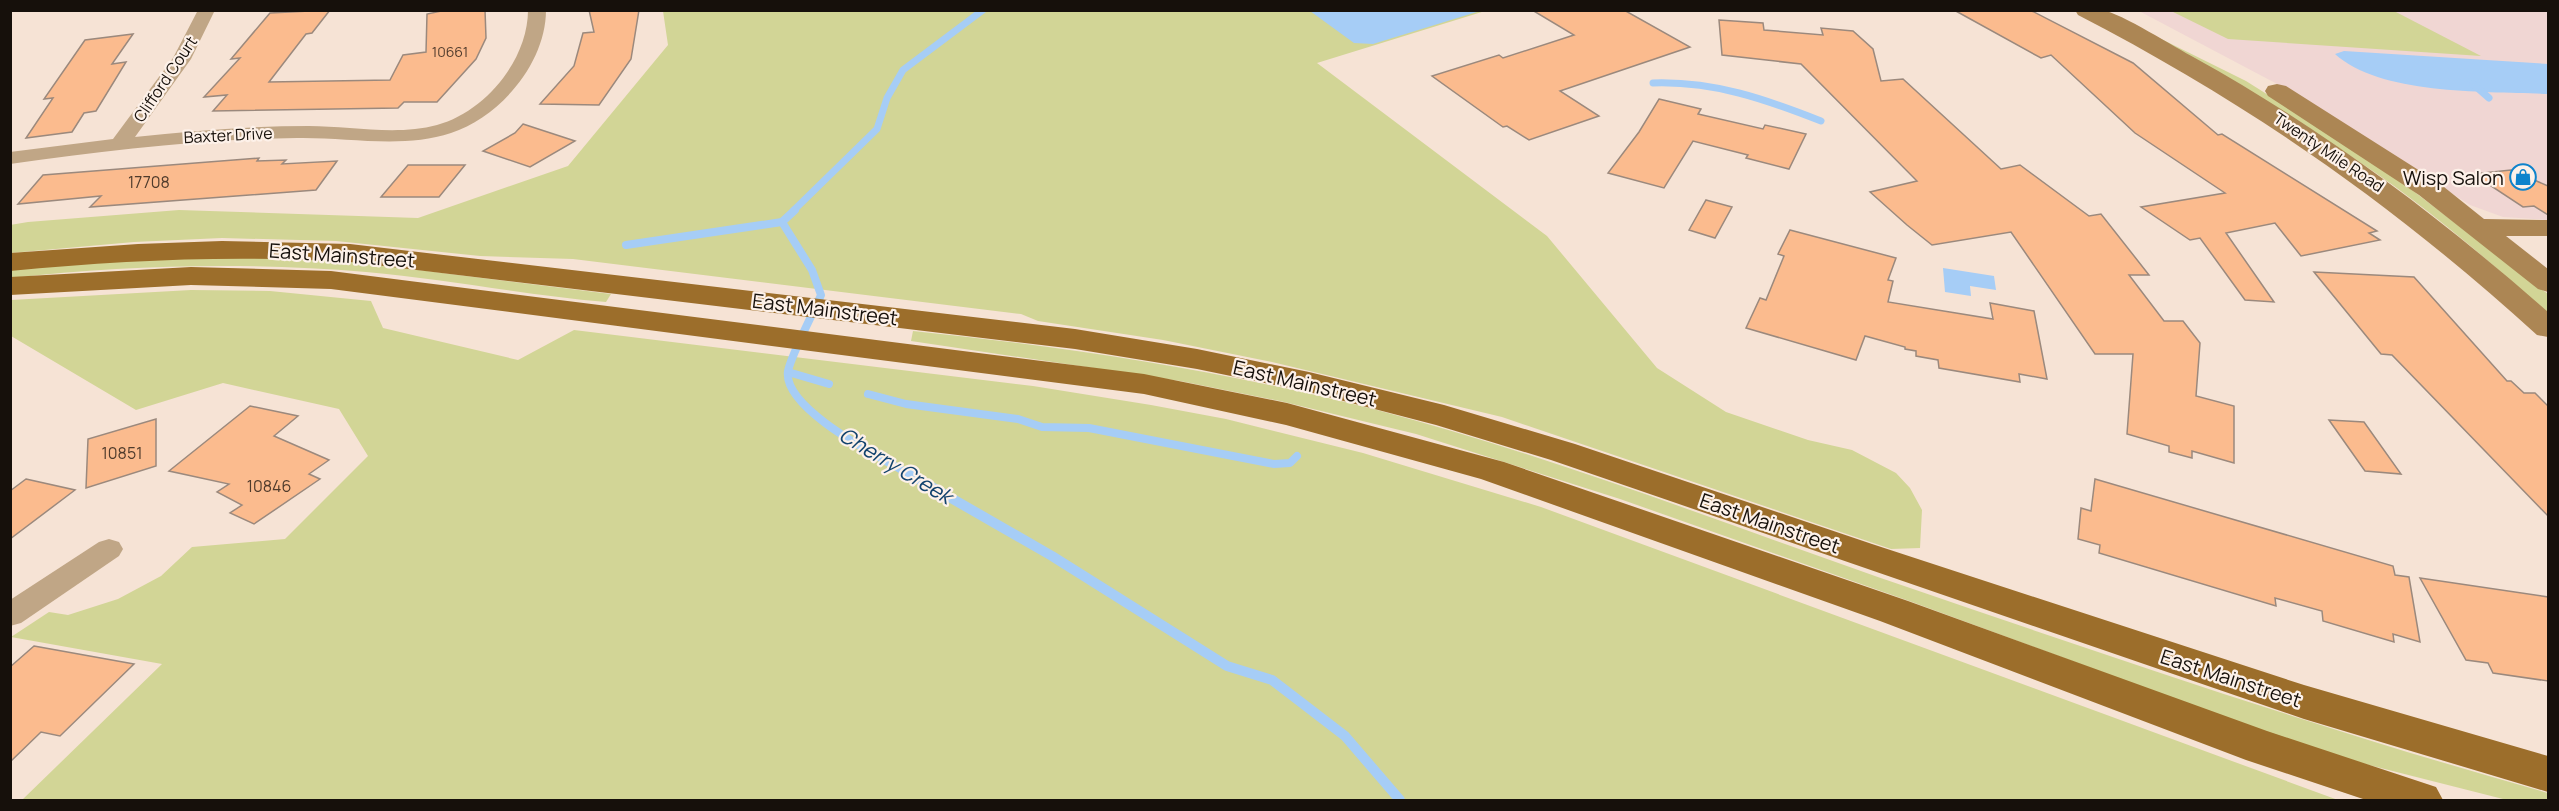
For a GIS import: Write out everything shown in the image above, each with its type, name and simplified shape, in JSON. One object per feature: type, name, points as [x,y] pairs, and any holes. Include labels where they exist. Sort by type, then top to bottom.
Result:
[{"type":"main road","name":"Twenty Mile Road","points":[[2086,10],[2231,88],[2345,162],[2449,240],[2548,328]]},
{"type":"main road","name":"Twenty Mile Road","points":[[2128,10],[2239,69],[2332,124],[2413,177],[2480,227],[2548,283]]},
{"type":"main road","points":[[2480,227],[2548,228]]},
{"type":"main road","name":"East Mainstreet","points":[[10,262],[154,250],[307,250],[598,282],[911,336],[1278,412],[1444,456],[1601,507],[2261,747],[2421,801]]},
{"type":"main road","name":"East Mainstreet","points":[[10,286],[136,277],[288,277],[366,284],[584,312],[911,336],[1093,342],[1197,359],[1309,382],[1444,416],[1563,452],[1859,554],[2304,702],[2548,774]]},
{"type":"street","name":"Clifford Court","points":[[119,144],[182,59],[207,10]]},
{"type":"street","name":"Baxter Drive","points":[[10,158],[119,144],[257,133],[420,133],[446,129],[477,113],[519,68],[536,37],[539,23],[537,10]]},
{"type":"street","points":[[10,615],[109,549]]},
{"type":"shaded area","points":[[2139,11],[2548,11],[2548,220],[2503,217],[2470,205],[2294,93]]},
{"type":"green space","points":[[663,11],[1485,11],[1317,63],[1547,236],[1657,368],[1726,412],[1808,440],[1852,450],[1896,473],[1910,488],[1922,510],[1920,548],[1891,549],[1502,417],[1272,362],[1163,340],[1038,321],[1021,314],[573,259],[480,256],[336,241],[222,238],[134,242],[11,253],[10,225],[28,222],[179,210],[418,218],[568,166],[668,45]]},
{"type":"green space","points":[[2171,11],[2394,11],[2481,56],[2228,39]]},
{"type":"green space","points":[[2139,28],[2246,81],[2378,164],[2548,294],[2548,314],[2447,227],[2366,166],[2289,117]]},
{"type":"green space","points":[[233,257],[339,260],[611,294],[606,302],[396,275],[277,267],[188,266],[99,270],[11,278],[10,270],[97,262]]},
{"type":"green space","points":[[191,290],[270,291],[371,301],[383,328],[518,360],[574,330],[1033,386],[1226,419],[1363,453],[1541,507],[2338,800],[22,800],[162,664],[11,637],[49,612],[68,615],[118,599],[161,576],[192,547],[285,539],[368,456],[339,409],[223,383],[136,410],[11,336],[11,300]]},
{"type":"green space","points":[[913,331],[1088,353],[1205,372],[1320,396],[1445,429],[1580,472],[1913,589],[2150,669],[2388,746],[2548,793],[2548,800],[2507,800],[2361,763],[2243,724],[1912,602],[1620,499],[1416,434],[1280,401],[1180,381],[911,341]]},
{"type":"water","points":[[1310,11],[1480,11],[1373,44],[1354,43]]},
{"type":"water","points":[[2344,51],[2548,64],[2548,94],[2437,89],[2407,84],[2379,78],[2355,68],[2335,54]]},
{"type":"water","points":[[1943,268],[1994,276],[1996,290],[1970,286],[1971,296],[1945,292]]},
{"type":"building","points":[[330,10],[312,33],[306,34],[269,82],[390,80],[403,55],[426,52],[427,14],[446,10],[485,10],[486,38],[476,59],[437,102],[404,102],[398,108],[213,111],[227,95],[204,97],[240,58],[231,59],[270,13]]},
{"type":"building","points":[[589,10],[639,10],[631,59],[599,105],[540,104],[574,66],[583,33],[594,32]]},
{"type":"building","points":[[1532,10],[1624,10],[1690,47],[1560,91],[1599,116],[1529,140],[1507,126],[1503,127],[1432,76],[1499,55],[1503,58],[1574,35]]},
{"type":"building","points":[[1954,10],[2030,10],[2133,63],[2218,135],[2222,134],[2377,231],[2369,233],[2380,240],[2301,256],[2275,223],[2226,233],[2274,302],[2245,300],[2200,238],[2190,240],[2141,207],[2225,193],[2135,133],[2051,55],[2041,58]]},
{"type":"building","points":[[1719,20],[1763,23],[1764,30],[1823,35],[1821,28],[1853,31],[1873,49],[1881,81],[1903,79],[2001,169],[2020,165],[2089,216],[2101,214],[2149,275],[2129,275],[2164,321],[2183,321],[2200,343],[2196,396],[2234,406],[2234,463],[2192,451],[2192,458],[2169,452],[2169,446],[2127,434],[2133,354],[2095,354],[2011,232],[1932,245],[1907,225],[1870,192],[1917,181],[1801,64],[1722,55]]},
{"type":"building","points":[[133,34],[112,64],[126,62],[96,111],[84,113],[72,132],[26,138],[53,98],[44,99],[85,40]]},
{"type":"building","points":[[1659,99],[1701,109],[1698,114],[1763,129],[1765,125],[1806,134],[1789,169],[1746,158],[1748,155],[1693,141],[1664,188],[1608,173],[1639,132]]},
{"type":"building","points":[[523,124],[575,141],[530,167],[483,151],[515,133]]},
{"type":"building","points":[[259,158],[257,161],[286,160],[282,164],[337,161],[316,190],[90,207],[101,196],[18,204],[43,175]]},
{"type":"building","points":[[408,165],[465,165],[439,197],[381,197]]},
{"type":"building","points":[[2511,170],[2548,186],[2548,215],[2534,206],[2523,207],[2473,174]]},
{"type":"building","points":[[1706,200],[1732,207],[1715,238],[1689,230]]},
{"type":"building","points":[[1790,230],[1896,258],[1888,280],[1893,281],[1888,302],[1993,319],[1990,303],[2034,311],[2047,379],[2019,374],[2020,382],[1939,368],[1938,360],[1916,356],[1916,351],[1865,336],[1856,360],[1746,328],[1760,298],[1766,300],[1784,256],[1778,254]]},
{"type":"building","points":[[2314,272],[2414,277],[2507,381],[2511,381],[2524,393],[2535,393],[2548,406],[2548,516],[2392,355],[2381,354]]},
{"type":"building","points":[[250,406],[298,416],[274,436],[329,460],[309,474],[320,479],[254,524],[230,513],[242,505],[217,492],[229,484],[169,471]]},
{"type":"building","points":[[156,419],[156,466],[86,488],[88,439]]},
{"type":"building","points":[[2329,420],[2364,422],[2401,474],[2365,471]]},
{"type":"building","points":[[26,479],[75,490],[10,539],[10,491]]},
{"type":"building","points":[[2095,479],[2393,566],[2395,575],[2409,577],[2420,642],[2393,634],[2394,642],[2323,621],[2322,611],[2275,598],[2276,606],[2099,553],[2100,545],[2078,539],[2081,508],[2091,511]]},
{"type":"building","points":[[2420,578],[2548,597],[2548,681],[2493,673],[2488,663],[2466,660]]},
{"type":"building","points":[[34,646],[134,664],[60,736],[41,732],[10,762],[10,667]]},
{"type":"waterway","name":"Cherry Creek","points":[[793,211],[877,129],[887,98],[903,70],[983,10]]},
{"type":"waterway","points":[[1653,83],[1718,88],[1759,99],[1821,121]]},
{"type":"waterway","points":[[2473,84],[2489,98]]},
{"type":"waterway","name":"Cherry Creek","points":[[782,222],[795,210]]},
{"type":"waterway","points":[[626,245],[782,222]]},
{"type":"waterway","name":"Cherry Creek","points":[[782,222],[812,270],[821,295],[798,344],[788,372]]},
{"type":"waterway","points":[[788,372],[829,384]]},
{"type":"waterway","name":"Cherry Creek","points":[[788,372],[791,386],[801,402],[818,417],[860,446],[914,477]]},
{"type":"waterway","points":[[868,394],[906,404],[1018,419],[1042,427],[1089,428],[1274,464],[1290,463],[1297,456]]},
{"type":"waterway","name":"Cherry Creek","points":[[911,475],[1052,556],[1227,666],[1272,680],[1345,736],[1400,800]]},
{"type":"place","name":"Wisp Salon","points":[[2523,177]]}]
